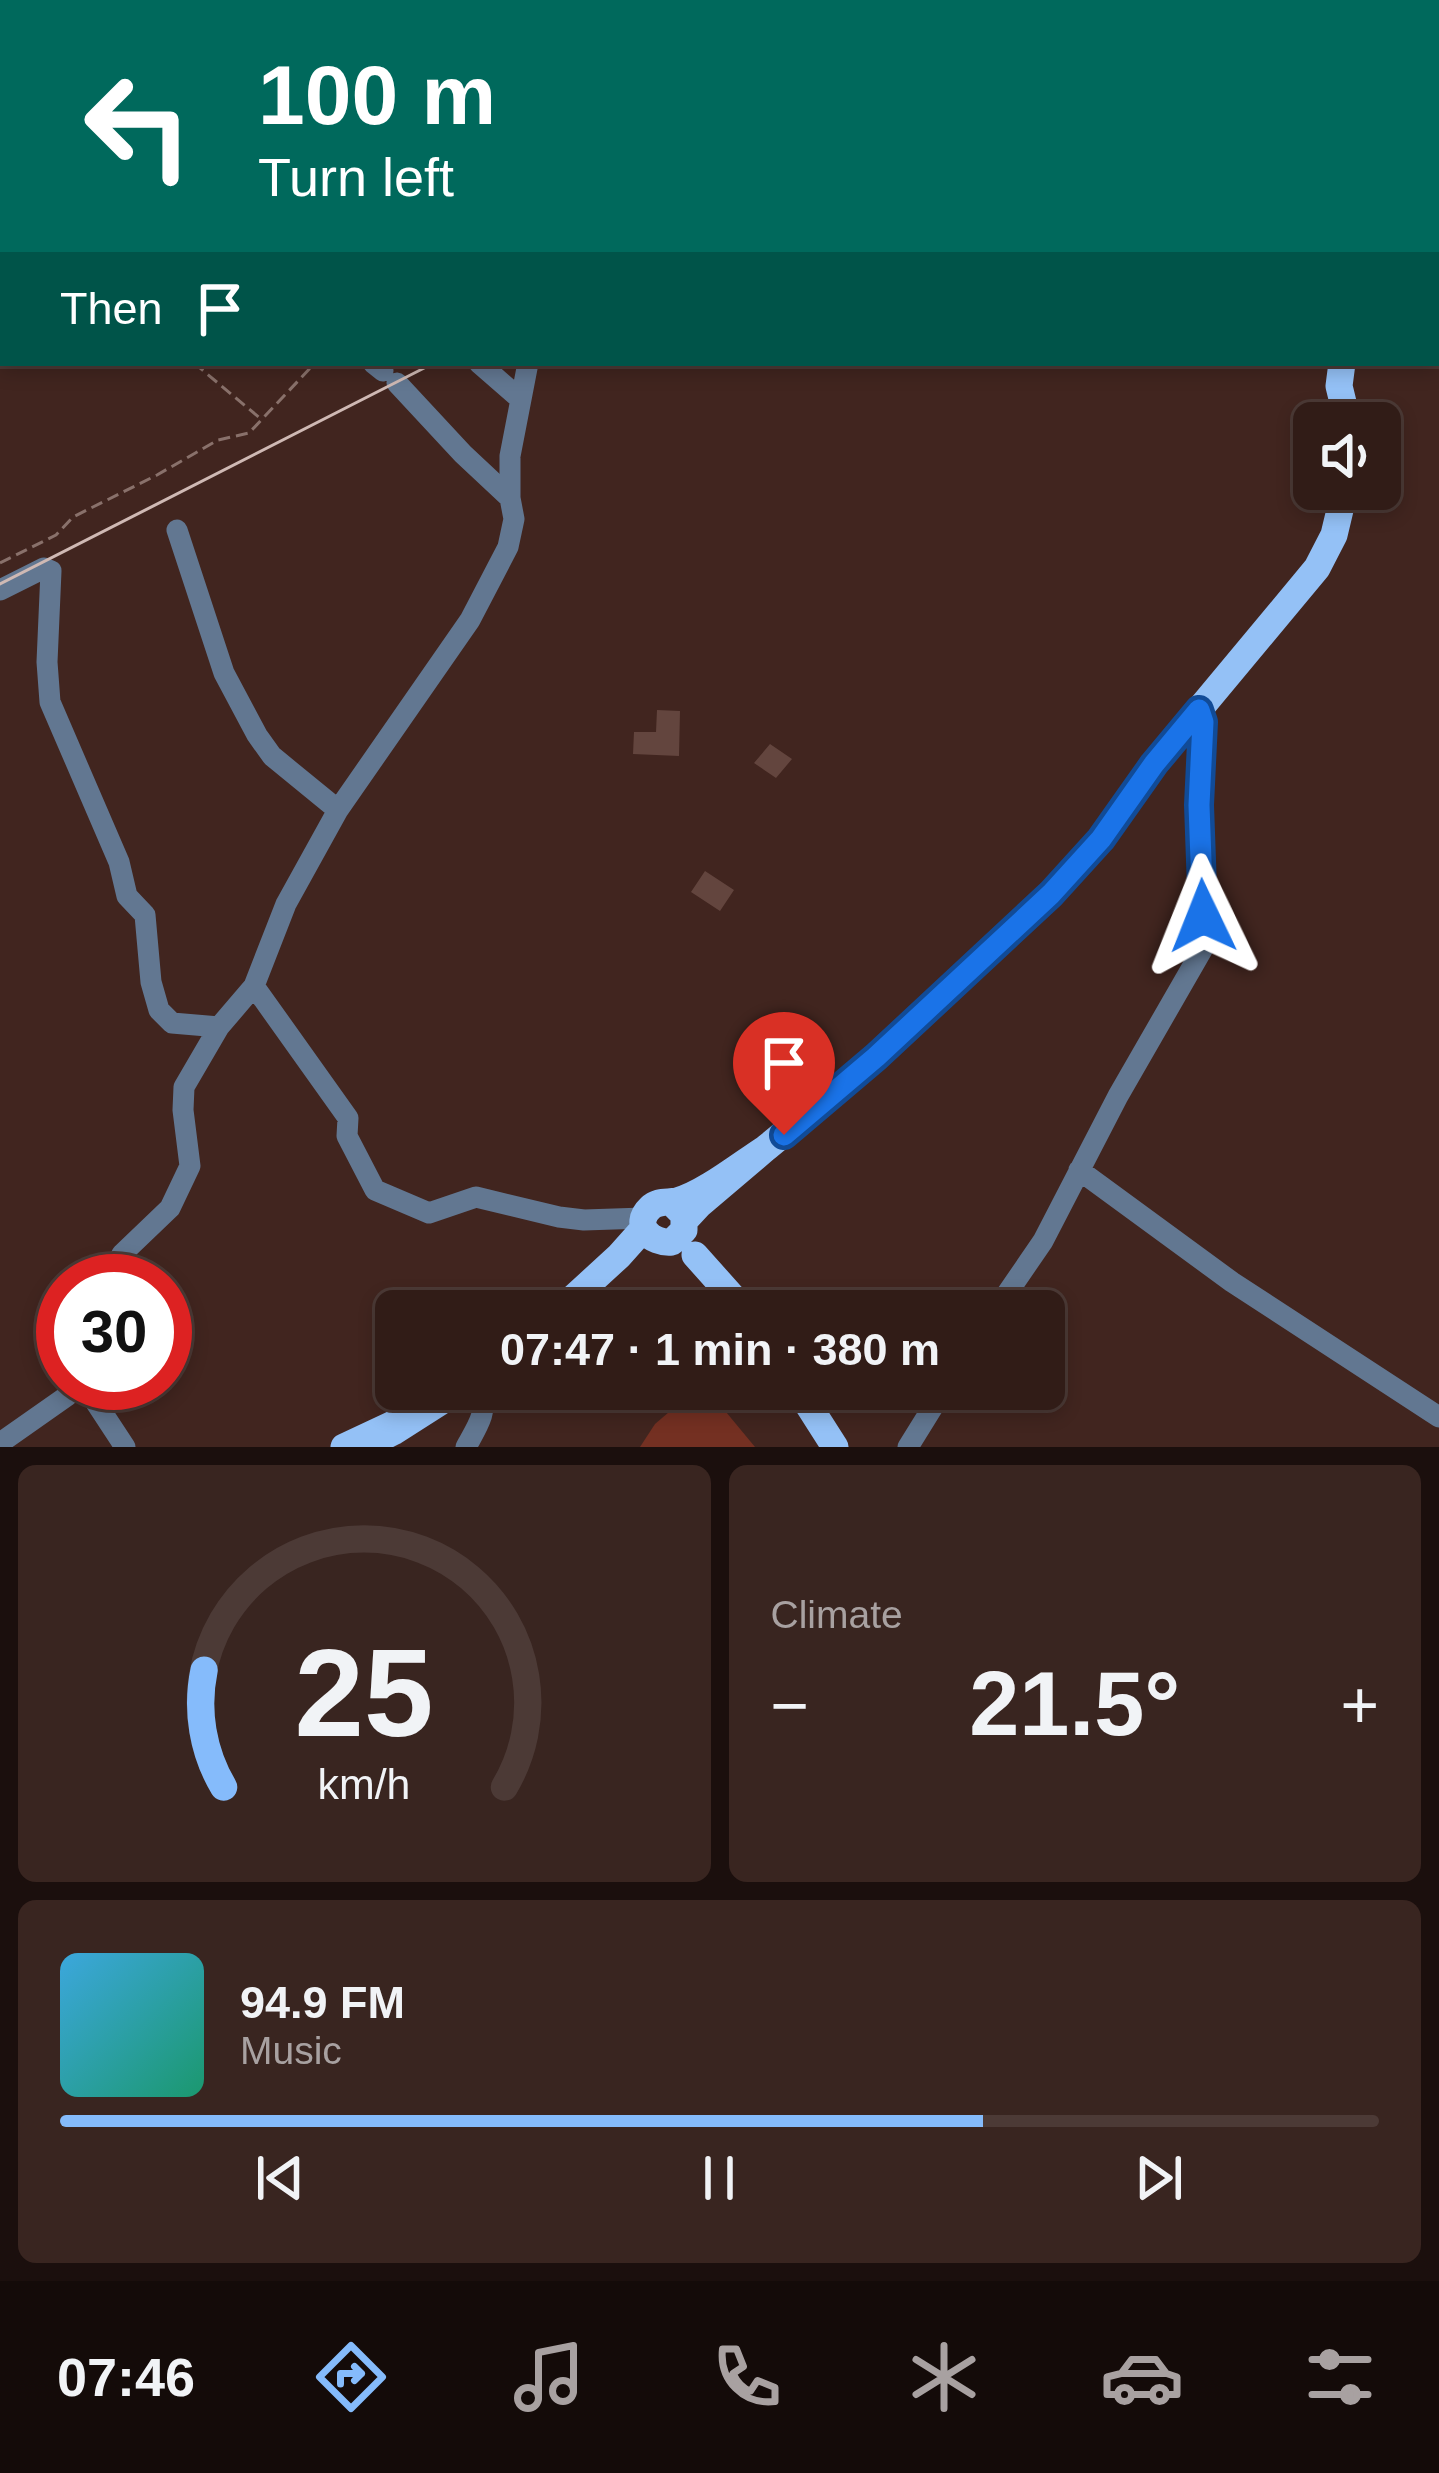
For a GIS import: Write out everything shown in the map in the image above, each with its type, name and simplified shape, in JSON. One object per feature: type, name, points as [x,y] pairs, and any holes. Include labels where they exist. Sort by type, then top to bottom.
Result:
[{"type":"main road","points":[[1341,366],[1343,402]]},
{"type":"main road","points":[[583,1290],[619,1256],[669,1230],[805,1119],[1051,894],[1101,839],[1154,764],[1317,568],[1341,510]]},
{"type":"main road","points":[[669,1230],[726,1290]]},
{"type":"main road","points":[[344,1447],[419,1410]]},
{"type":"main road","points":[[363,1447],[427,1410]]},
{"type":"main road","points":[[811,1410],[835,1447]]},
{"type":"street","points":[[482,366],[519,398]]},
{"type":"street","points":[[122,1254],[170,1208],[190,1166],[184,1087],[219,1027],[254,986],[286,904],[338,810],[470,620],[508,547],[514,519],[509,498],[510,456],[527,366]]},
{"type":"street","points":[[385,372],[509,498]]},
{"type":"street","points":[[177,530],[224,674],[257,735],[272,756],[338,810]]},
{"type":"street","points":[[0,590],[44,568],[50,571],[46,662],[50,702],[98,810],[127,896],[145,915],[151,982],[159,1010],[172,1023],[219,1027]]},
{"type":"street","points":[[1009,1290],[1043,1241],[1143,1049],[1202,950],[1199,805],[1203,722],[1199,710]]},
{"type":"street","points":[[254,986],[348,1118],[346,1136],[376,1190],[429,1213],[476,1197],[559,1217],[669,1230]]},
{"type":"street","points":[[1079,1170],[1232,1282],[1439,1417]]},
{"type":"street","points":[[0,1443],[47,1410]]},
{"type":"street","points":[[98,1410],[125,1447]]},
{"type":"street","points":[[466,1447],[484,1410]]},
{"type":"street","points":[[908,1447],[931,1410]]},
{"type":"path","points":[[198,366],[261,419]]},
{"type":"path","points":[[0,563],[218,440],[249,433],[312,366]]},
{"type":"shaded area","points":[[671,1410],[724,1410],[755,1447],[640,1447]]},
{"type":"building","points":[[657,710],[680,711],[679,756],[633,754],[634,732],[656,732]]},
{"type":"building","points":[[770,744],[792,759],[776,778],[754,763]]},
{"type":"building","points":[[705,871],[734,890],[720,911],[691,892]]},
{"type":"tram line","points":[[0,584],[428,366]]},
{"type":"route","points":[[784,1135],[876,1057],[1051,894],[1101,839],[1199,710],[1203,722],[1199,805],[1203,916]]}]
